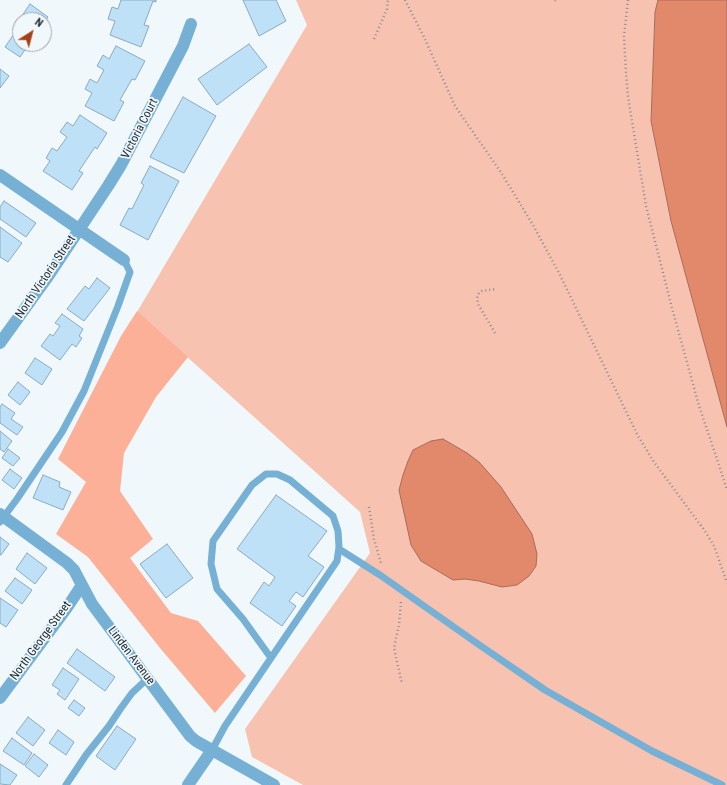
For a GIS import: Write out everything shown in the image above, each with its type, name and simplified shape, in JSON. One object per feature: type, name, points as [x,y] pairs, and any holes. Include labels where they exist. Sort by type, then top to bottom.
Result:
[{"type":"street","name":"Victoria Court","points":[[79,230],[121,165],[183,46],[192,24]]},
{"type":"street","points":[[0,175],[124,260]]},
{"type":"street","name":"North Victoria Street","points":[[0,343],[79,230]]},
{"type":"street","name":"Linden Avenue","points":[[1,517],[67,563],[74,570],[92,604],[190,736],[196,741],[274,785]]},
{"type":"street","name":"North George Street","points":[[0,698],[40,642],[66,609],[82,584]]},
{"type":"street","points":[[188,785],[212,750]]},
{"type":"lane","points":[[1,517],[62,432],[84,391],[130,272],[124,260]]},
{"type":"lane","points":[[212,750],[225,726],[337,561],[339,549],[338,531],[333,516],[290,480],[277,474],[266,474],[252,485],[213,541],[211,564],[217,589],[243,619],[271,658]]},
{"type":"lane","points":[[339,549],[380,575],[545,690],[652,751],[722,785]]},
{"type":"lane","points":[[66,785],[86,755],[132,693],[147,679]]},
{"type":"path","points":[[374,39],[388,0]]},
{"type":"path","points":[[405,0],[424,37],[455,106],[502,174],[533,225],[559,273],[638,436],[654,462],[705,531],[714,546],[727,583]]},
{"type":"path","points":[[628,0],[624,36],[628,96],[646,206],[699,406],[727,490]]},
{"type":"path","points":[[495,333],[478,304],[477,298],[482,291],[496,289]]},
{"type":"shaded area","points":[[296,0],[658,0],[655,12],[651,121],[671,221],[727,427],[727,785],[303,785],[252,757],[245,729],[370,553],[360,512],[137,312],[307,25]]},
{"type":"shaded area","points":[[658,0],[727,0],[727,427],[671,221],[651,121],[655,12]]},
{"type":"shaded area","points":[[137,311],[188,357],[156,397],[124,453],[120,491],[153,539],[130,558],[171,613],[198,621],[246,676],[215,713],[160,648],[88,557],[56,534],[86,482],[58,459],[121,336]]},
{"type":"shaded area","points":[[443,439],[479,462],[501,487],[532,534],[537,554],[536,566],[529,576],[517,585],[502,587],[465,579],[453,580],[421,561],[411,545],[399,490],[403,475],[413,450],[431,441]]},
{"type":"building","points":[[121,0],[156,0],[156,2],[153,1],[144,25],[149,26],[141,47],[110,35],[115,21],[108,19],[112,7],[118,9]]},
{"type":"building","points":[[243,0],[276,0],[286,21],[259,36]]},
{"type":"building","points":[[30,4],[41,12],[25,12]]},
{"type":"building","points":[[12,37],[12,52],[5,47]]},
{"type":"building","points":[[249,44],[267,67],[217,105],[198,79]]},
{"type":"building","points":[[116,46],[145,61],[135,80],[132,79],[120,100],[124,102],[114,121],[85,106],[92,93],[85,89],[90,79],[97,83],[104,70],[97,66],[103,55],[109,59]]},
{"type":"building","points":[[12,52],[23,52],[20,57]]},
{"type":"building","points":[[0,69],[9,76],[0,88]]},
{"type":"building","points":[[183,97],[216,116],[184,173],[150,157]]},
{"type":"building","points":[[80,115],[107,133],[97,149],[95,147],[79,171],[83,173],[72,190],[43,171],[50,161],[46,158],[52,148],[57,151],[67,137],[60,132],[67,122],[73,126]]},
{"type":"building","points":[[150,166],[179,181],[148,240],[120,225],[129,208],[132,209],[144,185],[141,183]]},
{"type":"building","points":[[4,201],[36,223],[26,237],[0,219],[0,207]]},
{"type":"building","points":[[0,227],[22,243],[8,262],[0,257]]},
{"type":"building","points":[[97,278],[110,288],[84,321],[67,309],[85,286],[89,289]]},
{"type":"building","points":[[62,314],[83,329],[79,336],[82,338],[76,347],[72,344],[60,360],[41,346],[50,334],[53,336],[60,326],[55,323]]},
{"type":"building","points":[[35,358],[52,369],[42,385],[25,373]]},
{"type":"building","points":[[18,382],[30,392],[20,405],[8,395]]},
{"type":"building","points":[[2,404],[15,413],[11,419],[23,427],[17,435],[0,423],[0,407]]},
{"type":"building","points":[[0,431],[12,441],[4,452],[0,449]]},
{"type":"building","points":[[8,449],[20,458],[13,466],[2,458]]},
{"type":"building","points":[[10,469],[22,478],[14,489],[2,480]]},
{"type":"building","points":[[43,475],[60,482],[59,487],[71,492],[63,510],[33,498]]},
{"type":"building","points":[[276,495],[327,531],[308,556],[324,567],[303,597],[296,592],[289,601],[296,606],[282,626],[250,603],[264,582],[269,586],[275,577],[237,549]]},
{"type":"building","points":[[0,537],[9,544],[1,555],[0,555]]},
{"type":"building","points":[[167,544],[193,578],[166,598],[140,564]]},
{"type":"building","points":[[27,553],[47,568],[35,584],[16,569]]},
{"type":"building","points":[[15,578],[32,590],[22,604],[5,591]]},
{"type":"building","points":[[0,598],[18,610],[6,627],[0,623]]},
{"type":"building","points":[[77,649],[115,677],[105,691],[67,663]]},
{"type":"building","points":[[63,668],[79,679],[65,700],[57,694],[60,690],[52,685]]},
{"type":"building","points":[[74,700],[85,708],[79,716],[68,708]]},
{"type":"building","points":[[28,717],[45,730],[33,746],[16,733]]},
{"type":"building","points":[[117,726],[136,739],[115,770],[96,756]]},
{"type":"building","points":[[58,730],[74,742],[66,755],[49,743]]},
{"type":"building","points":[[12,738],[32,753],[24,765],[3,751]]},
{"type":"building","points":[[34,754],[48,765],[39,777],[25,766]]},
{"type":"building","points":[[0,764],[17,775],[10,785],[0,784]]}]
